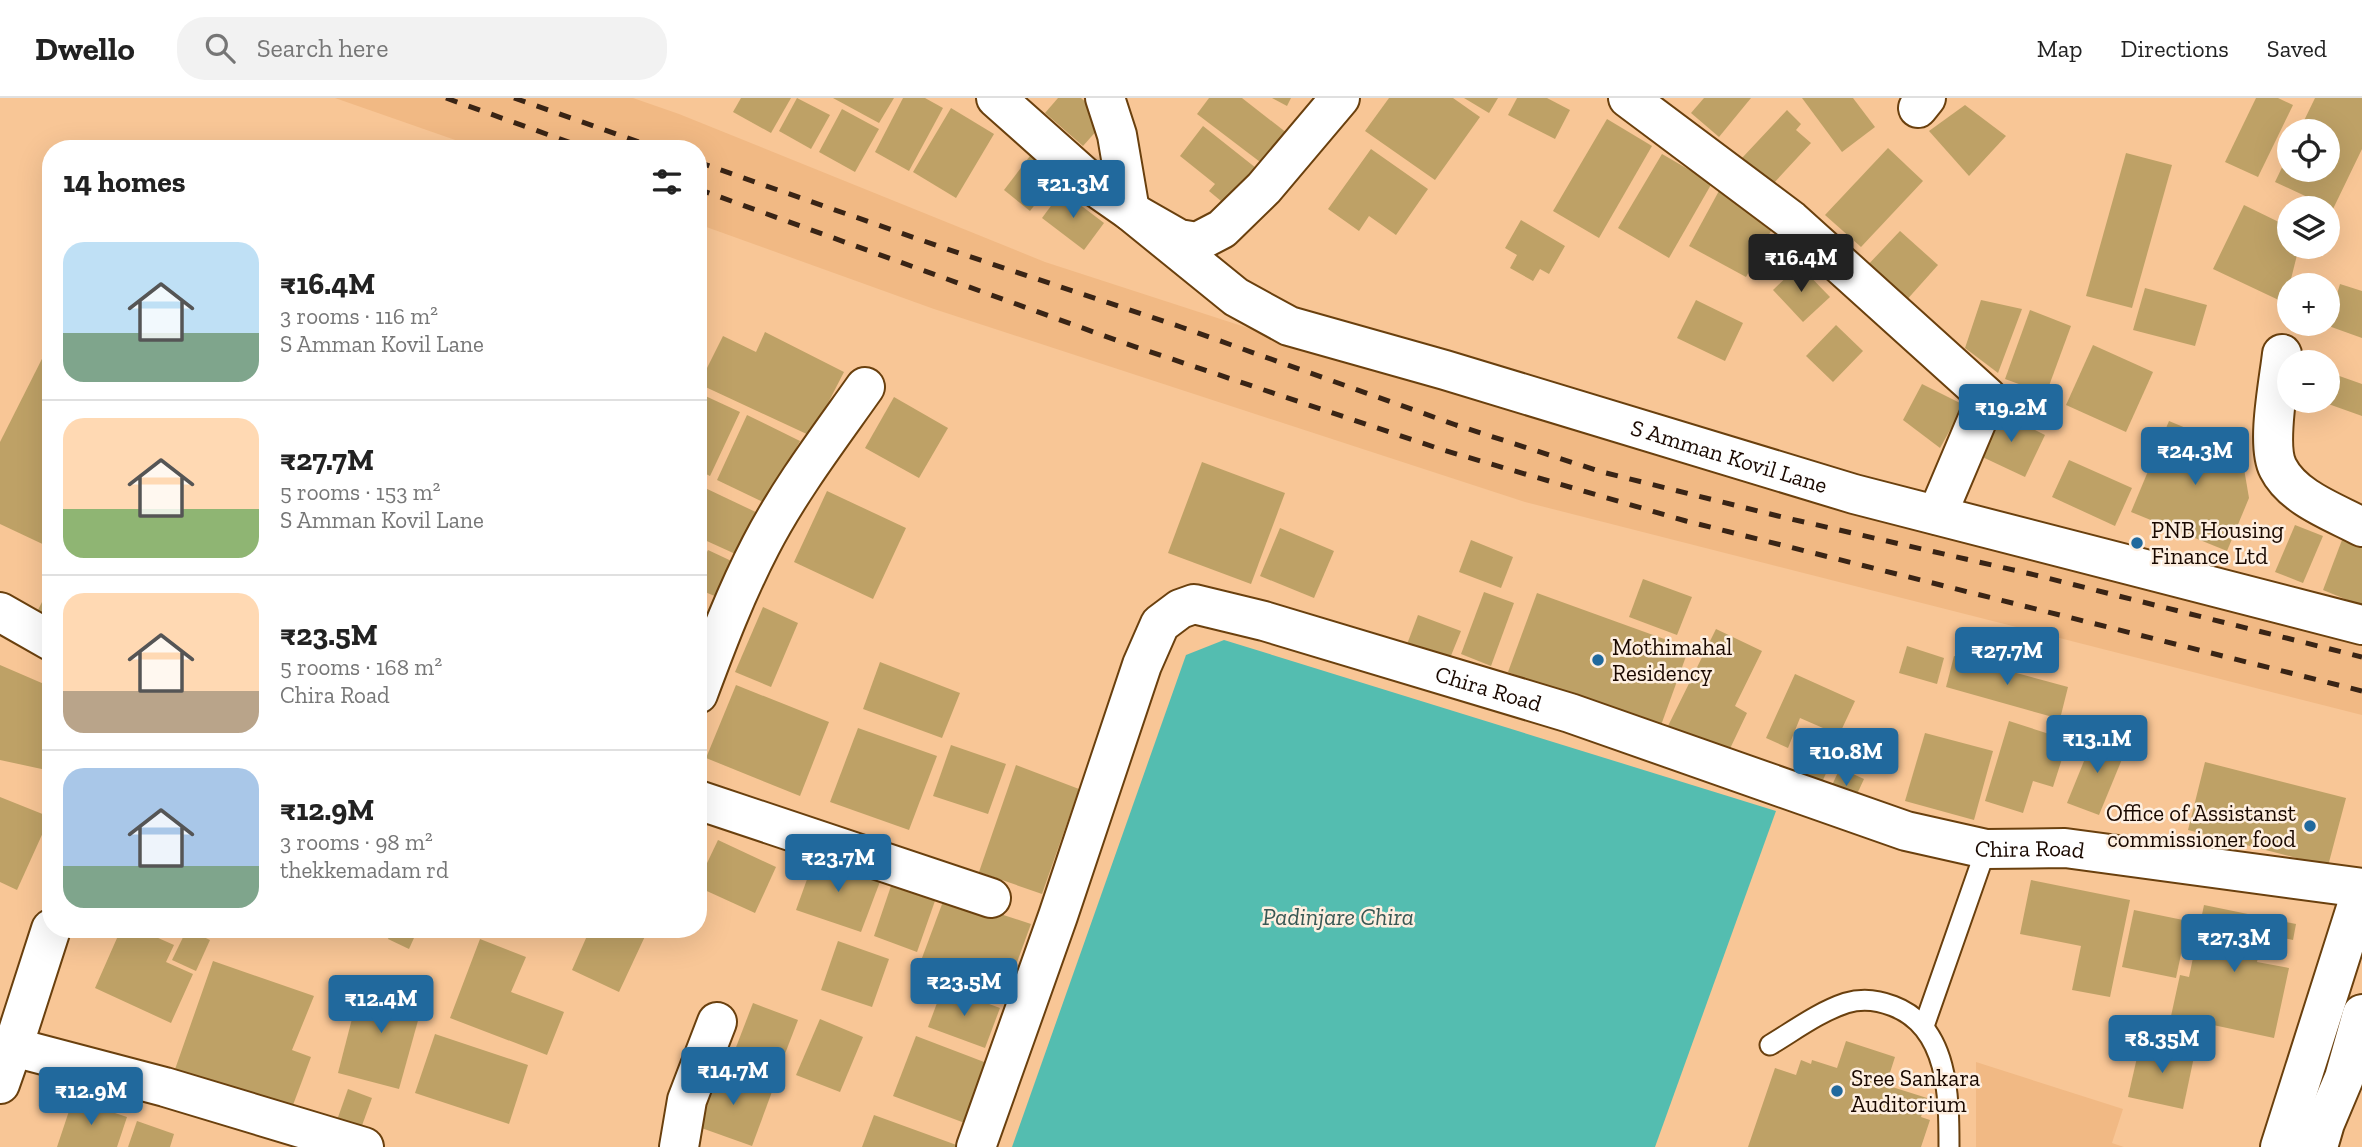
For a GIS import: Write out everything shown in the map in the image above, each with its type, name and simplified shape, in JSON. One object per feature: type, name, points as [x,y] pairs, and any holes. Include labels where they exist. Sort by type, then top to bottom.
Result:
[{"type":"street","points":[[996,98],[1097,188],[1130,211],[1180,239],[1197,242],[1222,229],[1264,188],[1340,98]]},
{"type":"street","points":[[1105,98],[1116,135],[1130,211]]},
{"type":"street","points":[[1628,98],[1791,220],[1987,397],[1937,514]]},
{"type":"street","name":"S Amman Kovil Lane","points":[[1130,211],[1236,297],[1289,326],[1458,374],[1841,490],[2362,625]]},
{"type":"street","points":[[707,670],[730,610],[762,543],[801,479],[865,387]]},
{"type":"street","points":[[2277,402],[2272,442],[2277,467],[2292,487],[2362,527]]},
{"type":"street","name":"Chira Road","points":[[976,1147],[1058,916],[1142,665],[1160,624],[1180,609],[1194,604],[1264,621],[1570,713],[1906,831],[1986,849],[2065,848],[2362,888]]},
{"type":"street","points":[[0,612],[42,636]]},
{"type":"street","points":[[707,803],[991,898]]},
{"type":"street","points":[[2280,1147],[2362,888]]},
{"type":"street","points":[[0,1084],[48,938]]},
{"type":"street","points":[[2318,1147],[2325,1123],[2353,1079],[2362,1014]]},
{"type":"street","points":[[679,1147],[687,1100],[717,1022]]},
{"type":"street","points":[[13,1047],[165,1087],[363,1147]]},
{"type":"street","points":[[2305,1070],[2353,1079]]},
{"type":"lane","points":[[1924,1026],[1986,849]]},
{"type":"lane","points":[[1770,1045],[1823,1013],[1848,1002],[1876,1000],[1901,1009],[1924,1026],[1941,1060],[1949,1099],[1950,1147]]},
{"type":"shaded area","points":[[335,98],[633,98],[679,114],[1045,262],[1411,381],[2362,632],[2362,715],[1525,502],[934,309],[707,227],[707,140],[455,140]]},
{"type":"shaded area","points":[[1976,1062],[2123,1109],[2112,1143],[2124,1147],[1976,1147]]},
{"type":"water","name":"Padinjare Chira","points":[[1224,640],[1776,811],[1655,1147],[1012,1147],[1186,655]]},
{"type":"building","points":[[741,98],[791,98],[771,133],[733,112]]},
{"type":"building","points":[[797,98],[830,115],[811,149],[779,131]]},
{"type":"building","points":[[833,98],[894,98],[879,123]]},
{"type":"building","points":[[903,98],[925,98],[943,108],[909,171],[875,152]]},
{"type":"building","points":[[1058,98],[1081,98],[1106,120],[1083,146],[1045,113]]},
{"type":"building","points":[[1209,98],[1242,98],[1292,137],[1268,168],[1197,114]]},
{"type":"building","points":[[1272,98],[1291,98],[1287,106]]},
{"type":"building","points":[[1389,98],[1453,98],[1480,117],[1435,180],[1365,131]]},
{"type":"building","points":[[1464,98],[1498,98],[1489,113]]},
{"type":"building","points":[[1517,98],[1547,98],[1570,110],[1555,139],[1508,115]]},
{"type":"building","points":[[1704,98],[1751,98],[1719,137],[1691,113]]},
{"type":"building","points":[[1802,98],[1853,98],[1875,127],[1842,152]]},
{"type":"building","points":[[2256,98],[2278,98],[2293,105],[2286,119],[2277,119],[2277,138],[2258,177],[2225,162]]},
{"type":"building","points":[[2315,98],[2362,98],[2362,149],[2339,196],[2305,196],[2275,182],[2277,178],[2277,182],[2340,182],[2340,119],[2305,119]]},
{"type":"building","points":[[1965,105],[2006,136],[1969,176],[1929,131]]},
{"type":"building","points":[[951,108],[994,134],[956,198],[913,172]]},
{"type":"building","points":[[842,109],[879,129],[855,172],[819,152]]},
{"type":"building","points":[[1787,110],[1801,124],[1796,130],[1811,143],[1772,185],[1742,158]]},
{"type":"building","points":[[1607,119],[1652,146],[1599,238],[1553,211]]},
{"type":"building","points":[[1203,126],[1256,168],[1227,206],[1209,191],[1215,184],[1180,156]]},
{"type":"building","points":[[1888,148],[1923,181],[1861,247],[1825,215]]},
{"type":"building","points":[[1371,149],[1428,189],[1396,235],[1369,216],[1359,231],[1328,209]]},
{"type":"building","points":[[1033,152],[1059,173],[1030,211],[1004,190]]},
{"type":"building","points":[[2126,153],[2172,165],[2132,308],[2086,296]]},
{"type":"building","points":[[1662,154],[1712,183],[1669,258],[1618,228]]},
{"type":"building","points":[[1720,189],[1777,220],[1746,277],[1689,246]]},
{"type":"building","points":[[1062,191],[1104,223],[1084,250],[1042,218]]},
{"type":"building","points":[[2244,205],[2277,221],[2277,259],[2296,259],[2292,273],[2277,273],[2277,299],[2213,269]]},
{"type":"building","points":[[1521,220],[1565,246],[1549,274],[1540,269],[1533,281],[1510,268],[1517,255],[1505,248]]},
{"type":"building","points":[[1900,231],[1938,265],[1904,303],[1865,268]]},
{"type":"building","points":[[1799,265],[1830,297],[1803,322],[1773,290]]},
{"type":"building","points":[[2340,284],[2362,291],[2362,338],[2340,330]]},
{"type":"building","points":[[2145,288],[2207,305],[2195,346],[2133,330]]},
{"type":"building","points":[[1696,300],[1743,323],[1725,361],[1677,338]]},
{"type":"building","points":[[1981,300],[2022,309],[1998,373],[1965,348]]},
{"type":"building","points":[[2030,310],[2071,326],[2046,394],[2005,379]]},
{"type":"building","points":[[1836,325],[1863,351],[1833,382],[1806,356]]},
{"type":"building","points":[[765,332],[844,372],[811,436],[707,388],[707,368],[723,336],[756,352]]},
{"type":"building","points":[[2093,345],[2153,372],[2126,432],[2066,405]]},
{"type":"building","points":[[42,359],[42,544],[0,524],[0,442]]},
{"type":"building","points":[[2340,376],[2362,384],[2362,416],[2340,408]]},
{"type":"building","points":[[1922,384],[1964,405],[1940,448],[1903,420]]},
{"type":"building","points":[[707,397],[740,412],[710,476],[707,474]]},
{"type":"building","points":[[894,397],[948,428],[919,478],[865,448]]},
{"type":"building","points":[[1997,411],[2045,435],[2025,477],[1976,454]]},
{"type":"building","points":[[747,415],[800,441],[767,504],[717,480]]},
{"type":"building","points":[[2169,421],[2241,451],[2249,498],[2227,551],[2131,512]]},
{"type":"building","points":[[2069,460],[2132,488],[2115,526],[2052,497]]},
{"type":"building","points":[[1202,462],[1285,493],[1251,584],[1168,553]]},
{"type":"building","points":[[707,489],[762,515],[742,557],[707,541]]},
{"type":"building","points":[[827,491],[906,528],[873,599],[794,562]]},
{"type":"building","points":[[2295,525],[2323,536],[2303,583],[2275,572]]},
{"type":"building","points":[[1280,528],[1334,551],[1314,598],[1260,576]]},
{"type":"building","points":[[1471,540],[1513,557],[1501,588],[1459,572]]},
{"type":"building","points":[[2342,540],[2362,548],[2362,606],[2323,590]]},
{"type":"building","points":[[708,550],[740,565],[724,600],[707,593]]},
{"type":"building","points":[[1643,579],[1692,597],[1677,635],[1629,617]]},
{"type":"building","points":[[1484,592],[1514,603],[1491,666],[1461,654]]},
{"type":"building","name":"Mothimahal Residency","points":[[1537,593],[1689,648],[1660,728],[1508,672]]},
{"type":"building","points":[[42,602],[42,617],[36,614]]},
{"type":"building","points":[[763,607],[798,623],[771,687],[735,672]]},
{"type":"building","points":[[1418,615],[1461,631],[1448,663],[1406,647]]},
{"type":"building","points":[[1716,629],[1762,651],[1735,706],[1747,713],[1726,757],[1667,728]]},
{"type":"building","points":[[1907,646],[1944,658],[1937,684],[1899,673]]},
{"type":"building","points":[[1954,656],[2068,687],[2060,719],[1946,687]]},
{"type":"building","points":[[880,662],[960,693],[942,738],[863,709]]},
{"type":"building","points":[[0,665],[42,683],[42,769],[0,760]]},
{"type":"building","points":[[1795,674],[1855,701],[1839,735],[1800,718],[1788,748],[1766,738]]},
{"type":"building","points":[[736,685],[829,722],[800,796],[707,758]]},
{"type":"building","points":[[2009,721],[2068,740],[2053,787],[2033,781],[2023,813],[1985,801]]},
{"type":"building","points":[[858,728],[937,756],[909,830],[830,802]]},
{"type":"building","points":[[1925,733],[1993,751],[1974,820],[1905,801]]},
{"type":"building","points":[[2095,734],[2127,747],[2099,815],[2067,803]]},
{"type":"building","points":[[951,745],[1006,764],[988,814],[933,796]]},
{"type":"building","points":[[1805,756],[1829,767],[1816,795],[1792,784]]},
{"type":"building","points":[[2205,762],[2346,798],[2328,866],[2188,830]]},
{"type":"building","points":[[1016,765],[1079,789],[1042,894],[979,872]]},
{"type":"building","points":[[1840,768],[1864,779],[1851,807],[1827,796]]},
{"type":"building","points":[[0,797],[42,814],[42,835],[17,890],[0,882]]},
{"type":"building","points":[[718,840],[776,867],[755,913],[707,891],[707,863]]},
{"type":"building","points":[[815,857],[881,879],[861,932],[796,910]]},
{"type":"building","points":[[2031,880],[2130,900],[2110,997],[2072,990],[2081,946],[2020,934]]},
{"type":"building","points":[[892,883],[936,898],[917,952],[874,936]]},
{"type":"building","points":[[945,896],[1031,924],[1005,995],[919,966]]},
{"type":"building","points":[[2204,905],[2296,924],[2293,940],[2263,934],[2257,962],[2289,968],[2274,1038],[2171,1016],[2180,975],[2189,977]]},
{"type":"building","points":[[2134,910],[2188,921],[2176,978],[2122,967]]},
{"type":"building","points":[[117,938],[158,938],[174,945],[166,962],[193,974],[171,1023],[95,988]]},
{"type":"building","points":[[183,938],[210,940],[196,971],[172,960]]},
{"type":"building","points":[[388,938],[414,938],[409,949]]},
{"type":"building","points":[[586,938],[644,938],[619,992],[572,970]]},
{"type":"building","points":[[480,939],[526,957],[511,992],[564,1012],[547,1055],[450,1018]]},
{"type":"building","points":[[838,941],[889,959],[872,1007],[821,990]]},
{"type":"building","points":[[213,961],[314,996],[292,1050],[311,1057],[290,1113],[173,1075]]},
{"type":"building","points":[[362,980],[424,999],[399,1089],[338,1073]]},
{"type":"building","points":[[943,987],[1000,1008],[985,1048],[928,1027]]},
{"type":"building","points":[[753,1003],[798,1020],[778,1072],[733,1055]]},
{"type":"building","points":[[820,1019],[863,1037],[840,1092],[796,1075]]},
{"type":"building","points":[[435,1034],[528,1065],[509,1124],[415,1093]]},
{"type":"building","points":[[916,1036],[992,1065],[970,1125],[893,1096]]},
{"type":"building","points":[[2141,1040],[2195,1052],[2183,1109],[2128,1097]]},
{"type":"building","name":"Sree Sankara Auditorium","points":[[1846,1041],[1895,1057],[1886,1085],[1927,1098],[1921,1117],[1930,1120],[1921,1147],[1748,1147],[1775,1068],[1796,1075],[1801,1060],[1811,1064],[1812,1060],[1837,1068]]},
{"type":"building","points":[[714,1068],[773,1089],[752,1146],[693,1125]]},
{"type":"building","points":[[348,1089],[372,1098],[360,1131],[336,1123]]},
{"type":"building","points":[[73,1099],[127,1117],[117,1147],[57,1147]]},
{"type":"building","points":[[874,1115],[962,1147],[862,1147]]},
{"type":"building","points":[[137,1121],[174,1134],[170,1147],[128,1147]]},
{"type":"railway","points":[[446,98],[563,140]]},
{"type":"railway","points":[[514,98],[633,140]]},
{"type":"railway","points":[[707,165],[1181,327],[1456,425],[1602,472],[2031,574],[2362,657]]},
{"type":"railway","points":[[707,192],[1124,343],[1443,450],[1686,521],[2362,691]]},
{"type":"place","name":"PNB Housing Finance Ltd","points":[[2137,543]]},
{"type":"place","name":"Mothimahal Residency","points":[[1598,660]]},
{"type":"place","name":"Office of Assistanst commissioner food","points":[[2310,826]]},
{"type":"place","name":"Sree Sankara Auditorium","points":[[1837,1091]]}]
